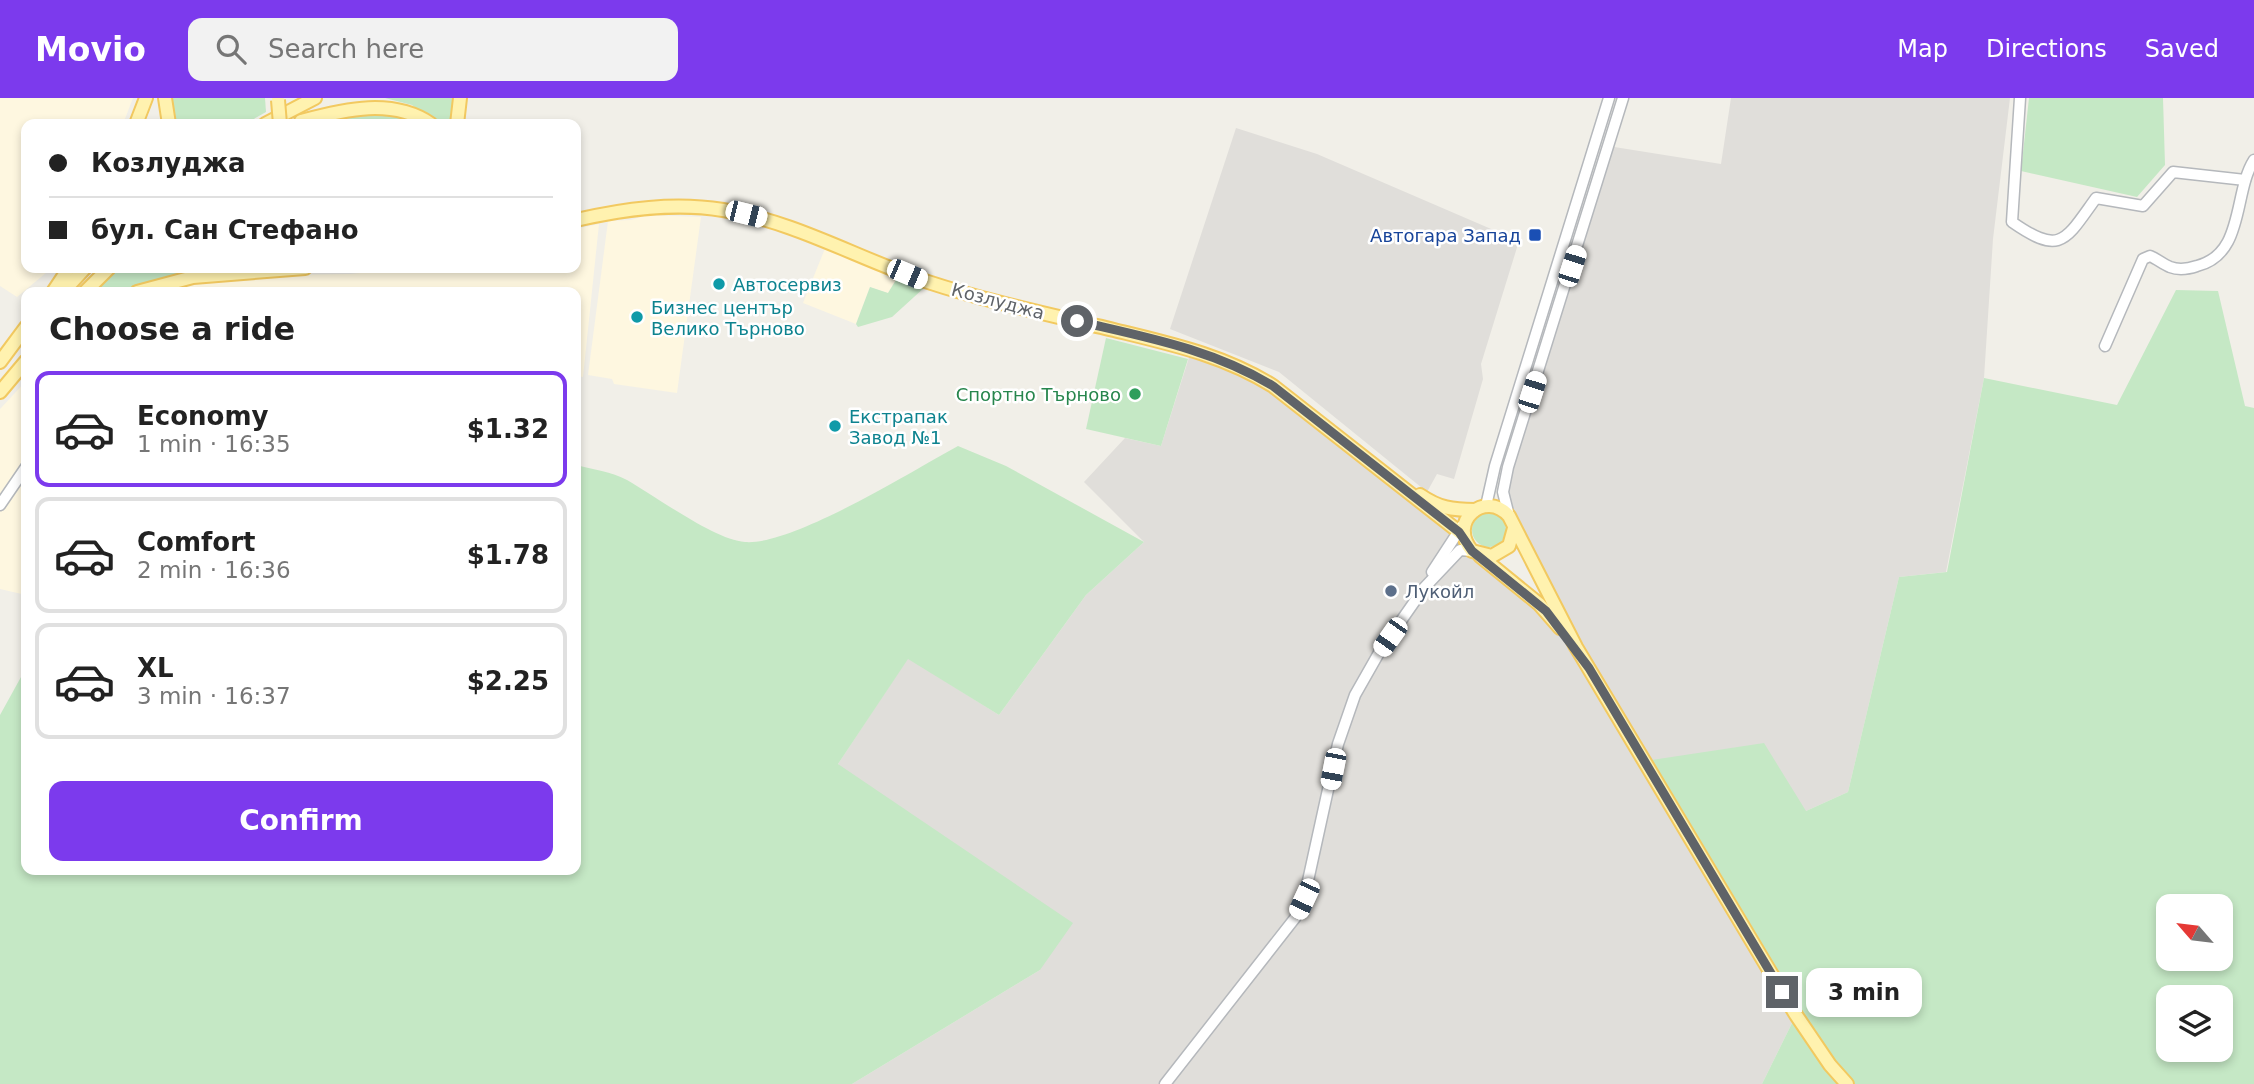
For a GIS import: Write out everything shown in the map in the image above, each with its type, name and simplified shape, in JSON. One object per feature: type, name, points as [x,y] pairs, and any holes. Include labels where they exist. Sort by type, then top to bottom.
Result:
[{"type":"main road","points":[[138,119],[146,98]]},
{"type":"main road","points":[[165,98],[168,119]]},
{"type":"main road","points":[[274,119],[309,98]]},
{"type":"main road","points":[[295,107],[315,98]]},
{"type":"main road","points":[[304,119],[350,98]]},
{"type":"main road","points":[[458,119],[460,98]]},
{"type":"main road","points":[[277,99],[279,119]]},
{"type":"main road","points":[[309,119],[370,103],[384,102],[411,108],[425,119]]},
{"type":"main road","name":"Козлуджа","points":[[581,217],[679,206],[746,214],[818,236],[933,284],[997,303],[1192,348],[1246,370],[1273,386],[1376,468],[1462,530]]},
{"type":"main road","points":[[68,287],[80,273]]},
{"type":"main road","points":[[90,287],[103,273]]},
{"type":"main road","points":[[156,287],[193,277],[243,273]]},
{"type":"main road","points":[[0,362],[21,334]]},
{"type":"main road","points":[[0,367],[21,342]]},
{"type":"main road","points":[[0,392],[21,367]]},
{"type":"main road","points":[[0,398],[21,377]]},
{"type":"main road","name":"Козлуджа","points":[[1376,468],[1436,506],[1451,510],[1481,508]]},
{"type":"main road","points":[[1576,647],[1539,604],[1476,553],[1462,530],[1481,508],[1501,509],[1511,522],[1576,647],[1796,1015],[1830,1065],[1847,1084]]},
{"type":"main road","points":[[1476,553],[1492,556],[1504,551],[1512,540],[1511,522]]},
{"type":"street","points":[[1481,508],[1609,98]]},
{"type":"street","points":[[1511,522],[1503,492],[1508,467],[1623,98]]},
{"type":"street","points":[[2021,98],[2011,222],[2032,236],[2049,242],[2067,237],[2096,198],[2143,206],[2173,172],[2245,180]]},
{"type":"street","points":[[2105,346],[2143,259],[2150,256],[2171,268],[2188,269],[2205,264],[2227,244],[2238,220],[2245,180],[2254,160]]},
{"type":"street","points":[[0,505],[21,474]]},
{"type":"street","points":[[1166,1084],[1295,918],[1304,899],[1338,744],[1355,695],[1380,651],[1462,530]]},
{"type":"street","points":[[1424,588],[1460,550],[1476,553]]},
{"type":"shaded area","points":[[0,98],[133,98],[125,119],[21,119],[21,273],[46,273],[29,287],[21,287],[21,294],[17,297],[0,286]]},
{"type":"shaded area","points":[[1731,98],[2010,98],[1993,239],[1984,378],[1946,572],[1899,577],[1848,792],[1806,811],[1796,1015],[1762,1084],[852,1084],[1040,970],[838,764],[908,658],[999,715],[1086,595],[1144,542],[1084,482],[1125,438],[1161,446],[1192,348],[1246,370],[1433,515],[1573,643],[1503,492],[1608,146],[1721,164]]},
{"type":"shaded area","points":[[1236,128],[1317,154],[1519,241],[1481,364],[1483,379],[1454,479],[1437,474],[1427,492],[1279,372],[1170,329]]},
{"type":"shaded area","points":[[647,215],[701,217],[677,393],[614,384],[612,379],[588,375],[608,221],[631,220]]},
{"type":"shaded area","points":[[599,224],[583,377],[581,287],[174,287],[206,280],[266,275],[581,273],[581,228]]},
{"type":"shaded area","points":[[826,246],[899,275],[888,293],[870,287],[856,324],[803,303]]},
{"type":"shaded area","points":[[21,386],[21,594],[0,589],[0,409]]},
{"type":"green space","points":[[168,98],[265,98],[266,112],[254,119],[172,119]]},
{"type":"green space","points":[[385,98],[457,98],[454,119],[430,119],[412,105]]},
{"type":"green space","points":[[2029,98],[2163,98],[2165,165],[2137,197],[2021,171]]},
{"type":"green space","points":[[380,106],[412,119],[334,119]]},
{"type":"green space","points":[[112,273],[230,273],[153,287],[99,287]]},
{"type":"green space","points":[[899,275],[925,287],[892,317],[858,327],[856,324],[870,287],[888,293]]},
{"type":"green space","points":[[2176,290],[2218,291],[2245,406],[2254,408],[2254,1084],[1762,1084],[1796,1015],[1645,761],[1764,743],[1806,811],[1848,792],[1899,577],[1947,572],[1984,378],[2117,405]]},
{"type":"green space","name":"Спортно Търново","points":[[1106,338],[1188,359],[1161,446],[1086,429]]},
{"type":"green space","points":[[958,446],[1006,466],[1144,542],[1086,595],[999,715],[908,659],[838,764],[1073,923],[1040,970],[852,1084],[0,1084],[0,715],[21,677],[21,875],[581,875],[581,466],[621,477],[702,526],[745,542],[766,540],[792,532],[883,488]]},
{"type":"green space","points":[[1489,513],[1501,518],[1506,530],[1501,542],[1489,547],[1477,542],[1472,530],[1477,518]]},
{"type":"place","name":"Автогара Запад","points":[[1535,235]]},
{"type":"place","name":"Автосервиз","points":[[719,284]]},
{"type":"place","name":"Бизнес център Велико Търново","points":[[637,317]]},
{"type":"place","name":"Спортно Търново","points":[[1135,394]]},
{"type":"place","name":"Екстрапак Завод №1","points":[[835,426]]},
{"type":"place","name":"Лукойл","points":[[1391,591]]},
{"type":"route","points":[[1077,321],[1192,348],[1229,362],[1273,386],[1433,515],[1459,532],[1472,551],[1539,604],[1576,647],[1782,992]]}]
